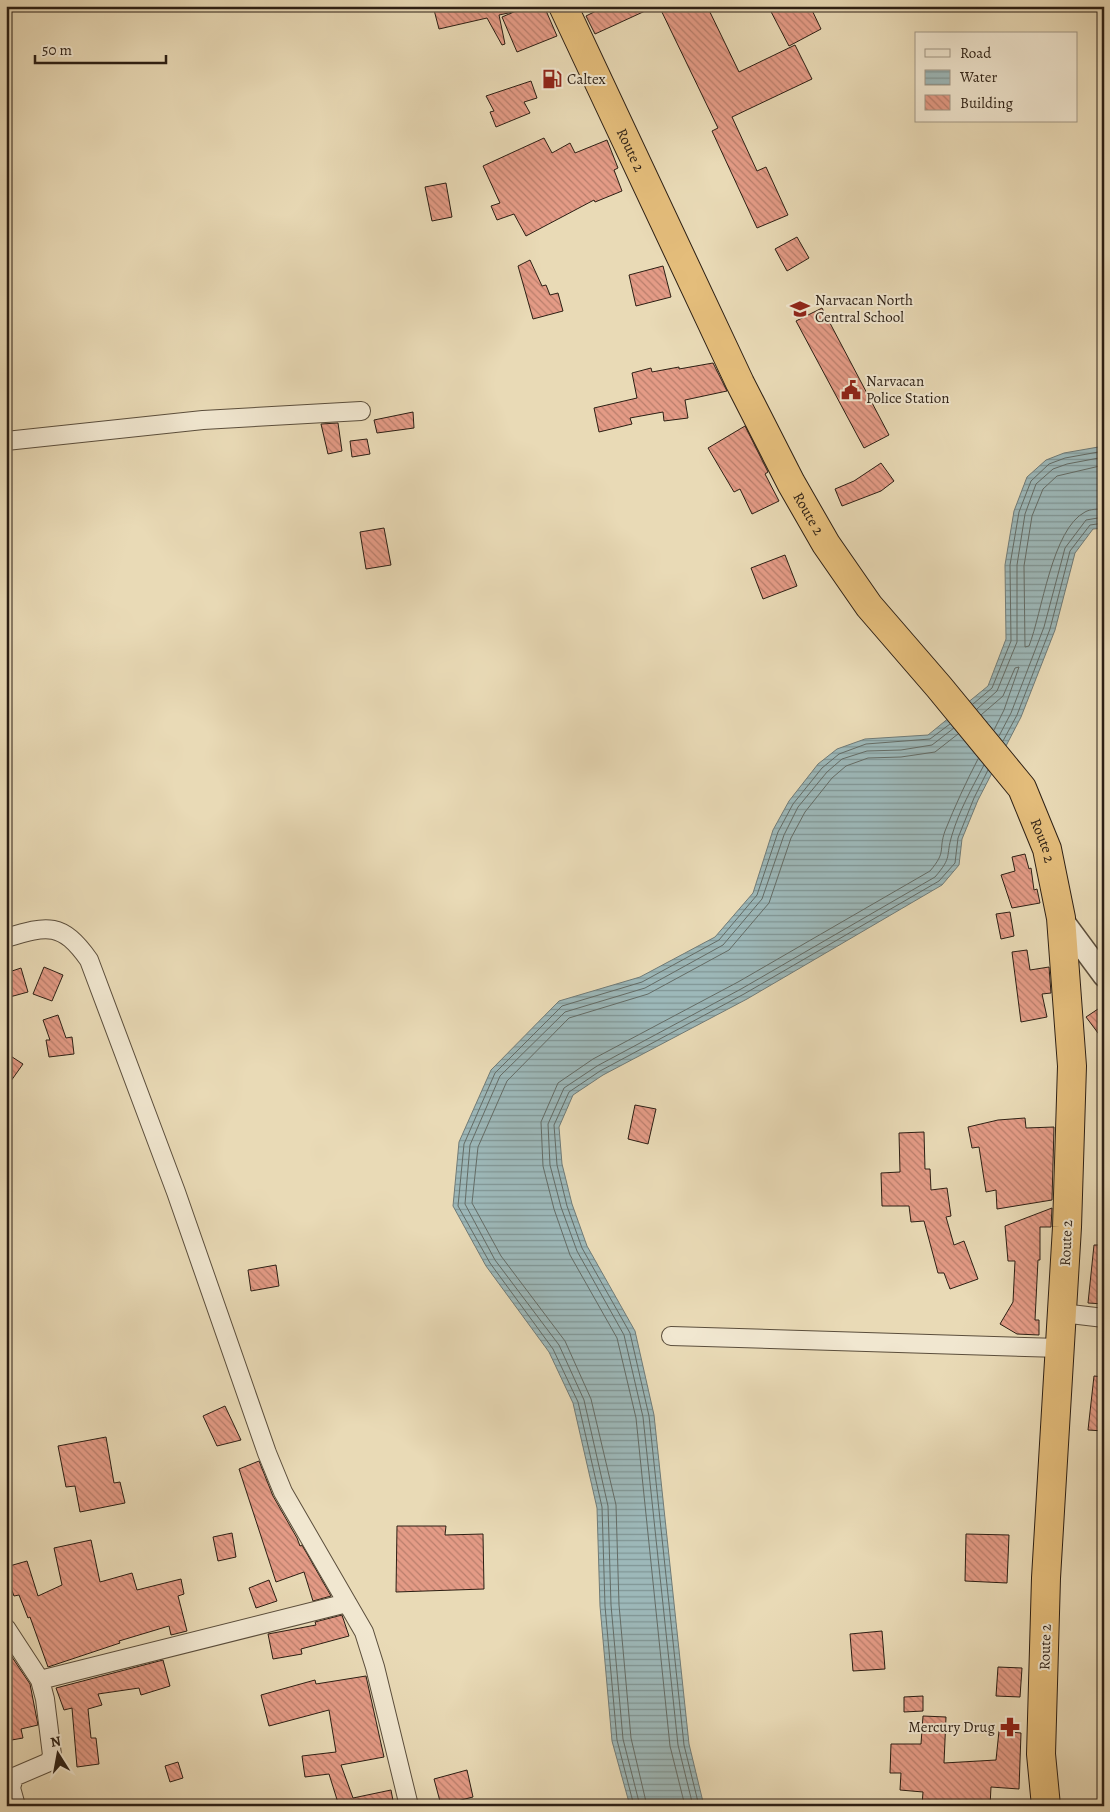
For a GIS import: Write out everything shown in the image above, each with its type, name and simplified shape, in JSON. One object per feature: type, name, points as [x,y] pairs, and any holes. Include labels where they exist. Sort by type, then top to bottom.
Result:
[{"type":"highway","name":"Route 2","points":[[563,6],[740,383],[791,483],[826,544],[869,606],[1022,788],[1048,849],[1061,918],[1072,1066],[1062,1313],[1046,1598],[1041,1754],[1046,1806]]},
{"type":"street","points":[[6,440],[203,420],[361,411]]},
{"type":"street","points":[[1061,918],[1104,976]]},
{"type":"street","points":[[6,938],[28,931],[50,929],[66,933],[76,941],[89,960],[176,1192],[267,1453],[287,1500],[364,1632],[375,1666],[409,1806]]},
{"type":"street","points":[[1062,1313],[1104,1318]]},
{"type":"street","points":[[671,1336],[1060,1348]]},
{"type":"street","points":[[40,1680],[347,1603]]},
{"type":"street","points":[[6,1628],[40,1680],[45,1699],[52,1755],[49,1762],[14,1777],[11,1788],[16,1806]]},
{"type":"water","points":[[1104,446],[1104,528],[1093,529],[1075,553],[1055,630],[1021,717],[978,800],[962,839],[959,865],[942,885],[747,999],[603,1075],[573,1095],[559,1127],[562,1164],[572,1204],[587,1246],[635,1331],[654,1415],[689,1744],[704,1806],[630,1806],[612,1741],[600,1606],[597,1508],[573,1403],[549,1352],[486,1266],[453,1206],[459,1142],[491,1070],[559,1001],[640,977],[715,937],[753,893],[773,830],[789,801],[818,764],[837,749],[865,739],[928,735],[988,686],[1006,639],[1005,565],[1014,511],[1027,477],[1046,460],[1064,453]]},
{"type":"building","points":[[433,6],[513,6],[513,12],[499,15],[505,44],[502,45],[487,18],[439,29]]},
{"type":"building","points":[[528,6],[544,6],[557,36],[517,52],[502,17]]},
{"type":"building","points":[[606,6],[656,6],[595,34],[586,16]]},
{"type":"building","points":[[659,6],[707,6],[739,72],[795,45],[812,79],[732,117],[757,171],[766,167],[788,215],[757,228],[712,131],[718,128]]},
{"type":"building","points":[[768,6],[810,6],[821,29],[789,46]]},
{"type":"building","points":[[531,81],[537,98],[524,102],[530,113],[496,127],[490,112],[494,111],[486,96]]},
{"type":"building","points":[[544,138],[552,153],[570,143],[575,153],[607,140],[618,168],[614,170],[622,191],[595,202],[594,200],[526,236],[514,214],[497,220],[491,206],[500,203],[483,166]]},
{"type":"building","points":[[446,183],[452,217],[432,221],[425,187]]},
{"type":"building","points":[[797,237],[809,258],[787,271],[775,249]]},
{"type":"building","points":[[530,260],[542,286],[546,285],[550,295],[558,293],[563,311],[533,319],[518,266]]},
{"type":"building","points":[[663,266],[671,297],[636,306],[629,275]]},
{"type":"building","points":[[822,308],[889,435],[864,448],[796,321]]},
{"type":"building","points":[[713,363],[727,391],[685,400],[688,418],[664,421],[663,412],[630,418],[632,424],[599,432],[594,408],[637,398],[632,373],[651,368],[652,372]]},
{"type":"building","points":[[413,412],[414,428],[377,433],[374,420]]},
{"type":"building","points":[[338,423],[342,451],[328,454],[321,424]]},
{"type":"building","points":[[745,426],[768,472],[765,474],[779,501],[752,514],[740,489],[734,492],[708,448]]},
{"type":"building","points":[[367,439],[370,454],[352,457],[350,441]]},
{"type":"building","points":[[881,463],[894,481],[881,491],[842,506],[835,489],[854,481]]},
{"type":"building","points":[[384,528],[391,565],[366,569],[360,532]]},
{"type":"building","points":[[785,555],[797,586],[763,599],[751,568]]},
{"type":"building","points":[[1025,854],[1029,869],[1031,868],[1034,890],[1037,889],[1040,903],[1012,908],[1001,875],[1015,871],[1012,857]]},
{"type":"building","points":[[1010,912],[1014,936],[1001,939],[996,914]]},
{"type":"building","points":[[1027,950],[1030,970],[1049,967],[1051,993],[1042,994],[1047,1017],[1021,1022],[1012,952]]},
{"type":"building","points":[[44,967],[63,975],[52,1001],[33,994]]},
{"type":"building","points":[[21,968],[28,992],[6,998],[6,973]]},
{"type":"building","points":[[1104,1005],[1104,1041],[1086,1017]]},
{"type":"building","points":[[58,1015],[66,1038],[72,1037],[74,1054],[49,1057],[46,1040],[50,1040],[43,1020]]},
{"type":"building","points":[[6,1053],[23,1064],[6,1088]]},
{"type":"building","points":[[635,1105],[656,1109],[648,1144],[628,1139]]},
{"type":"building","points":[[1025,1118],[1026,1128],[1054,1127],[1052,1200],[997,1209],[996,1190],[986,1192],[979,1147],[972,1148],[968,1127],[998,1120]]},
{"type":"building","points":[[924,1132],[925,1169],[930,1169],[931,1190],[947,1188],[951,1216],[946,1217],[954,1245],[964,1241],[978,1279],[950,1289],[944,1273],[938,1273],[924,1221],[911,1222],[909,1206],[882,1206],[881,1173],[900,1172],[899,1133]]},
{"type":"building","points":[[1052,1208],[1051,1227],[1040,1227],[1040,1260],[1038,1260],[1035,1320],[1039,1320],[1039,1335],[1017,1334],[1000,1324],[1013,1302],[1015,1261],[1008,1261],[1005,1226]]},
{"type":"building","points":[[1094,1245],[1104,1245],[1104,1304],[1088,1303]]},
{"type":"building","points":[[276,1265],[279,1286],[251,1291],[248,1270]]},
{"type":"building","points":[[1094,1376],[1104,1377],[1104,1431],[1088,1430]]},
{"type":"building","points":[[225,1406],[241,1440],[217,1446],[203,1416]]},
{"type":"building","points":[[106,1437],[114,1483],[120,1482],[125,1503],[80,1512],[75,1486],[66,1487],[58,1446]]},
{"type":"building","points":[[259,1461],[273,1496],[300,1546],[302,1545],[331,1596],[313,1601],[304,1572],[276,1582],[239,1469]]},
{"type":"building","points":[[397,1526],[446,1526],[445,1535],[483,1534],[484,1589],[396,1592]]},
{"type":"building","points":[[232,1533],[236,1557],[218,1561],[213,1537]]},
{"type":"building","points":[[966,1534],[1009,1535],[1007,1583],[965,1581]]},
{"type":"building","points":[[91,1540],[100,1582],[132,1573],[137,1590],[181,1579],[184,1594],[178,1596],[187,1631],[171,1635],[169,1626],[119,1641],[120,1643],[48,1667],[30,1617],[28,1618],[19,1595],[14,1596],[11,1588],[6,1590],[6,1567],[27,1561],[38,1596],[62,1585],[54,1548]]},
{"type":"building","points":[[269,1580],[277,1601],[256,1608],[249,1588]]},
{"type":"building","points":[[342,1615],[349,1636],[301,1649],[302,1654],[273,1659],[268,1634],[316,1625],[315,1622]]},
{"type":"building","points":[[882,1631],[885,1669],[853,1671],[850,1634]]},
{"type":"building","points":[[6,1648],[30,1684],[38,1725],[21,1729],[23,1738],[6,1741]]},
{"type":"building","points":[[163,1660],[170,1686],[141,1695],[139,1688],[98,1694],[102,1705],[88,1709],[91,1738],[96,1738],[99,1764],[77,1767],[72,1708],[64,1710],[56,1688]]},
{"type":"building","points":[[998,1667],[1022,1668],[1020,1697],[996,1696]]},
{"type":"building","points":[[366,1676],[384,1757],[341,1765],[353,1798],[391,1790],[394,1806],[339,1806],[329,1774],[305,1777],[302,1756],[336,1752],[329,1710],[269,1726],[261,1695],[315,1680],[316,1684]]},
{"type":"building","points":[[923,1696],[923,1711],[904,1712],[904,1697]]},
{"type":"building","points":[[923,1716],[946,1717],[944,1763],[996,1760],[999,1731],[1021,1733],[1019,1789],[991,1787],[990,1806],[922,1806],[923,1792],[900,1790],[901,1773],[890,1773],[891,1744],[921,1744]]},
{"type":"building","points":[[178,1762],[183,1778],[170,1782],[165,1766]]},
{"type":"building","points":[[467,1770],[473,1797],[441,1805],[434,1779]]},
{"type":"place","name":"Caltex","points":[[552,79]]},
{"type":"place","name":"Narvacan North Central School","points":[[800,309]]},
{"type":"place","name":"Narvacan Police Station","points":[[851,390]]},
{"type":"place","name":"Mercury Drug","points":[[1010,1727]]}]
